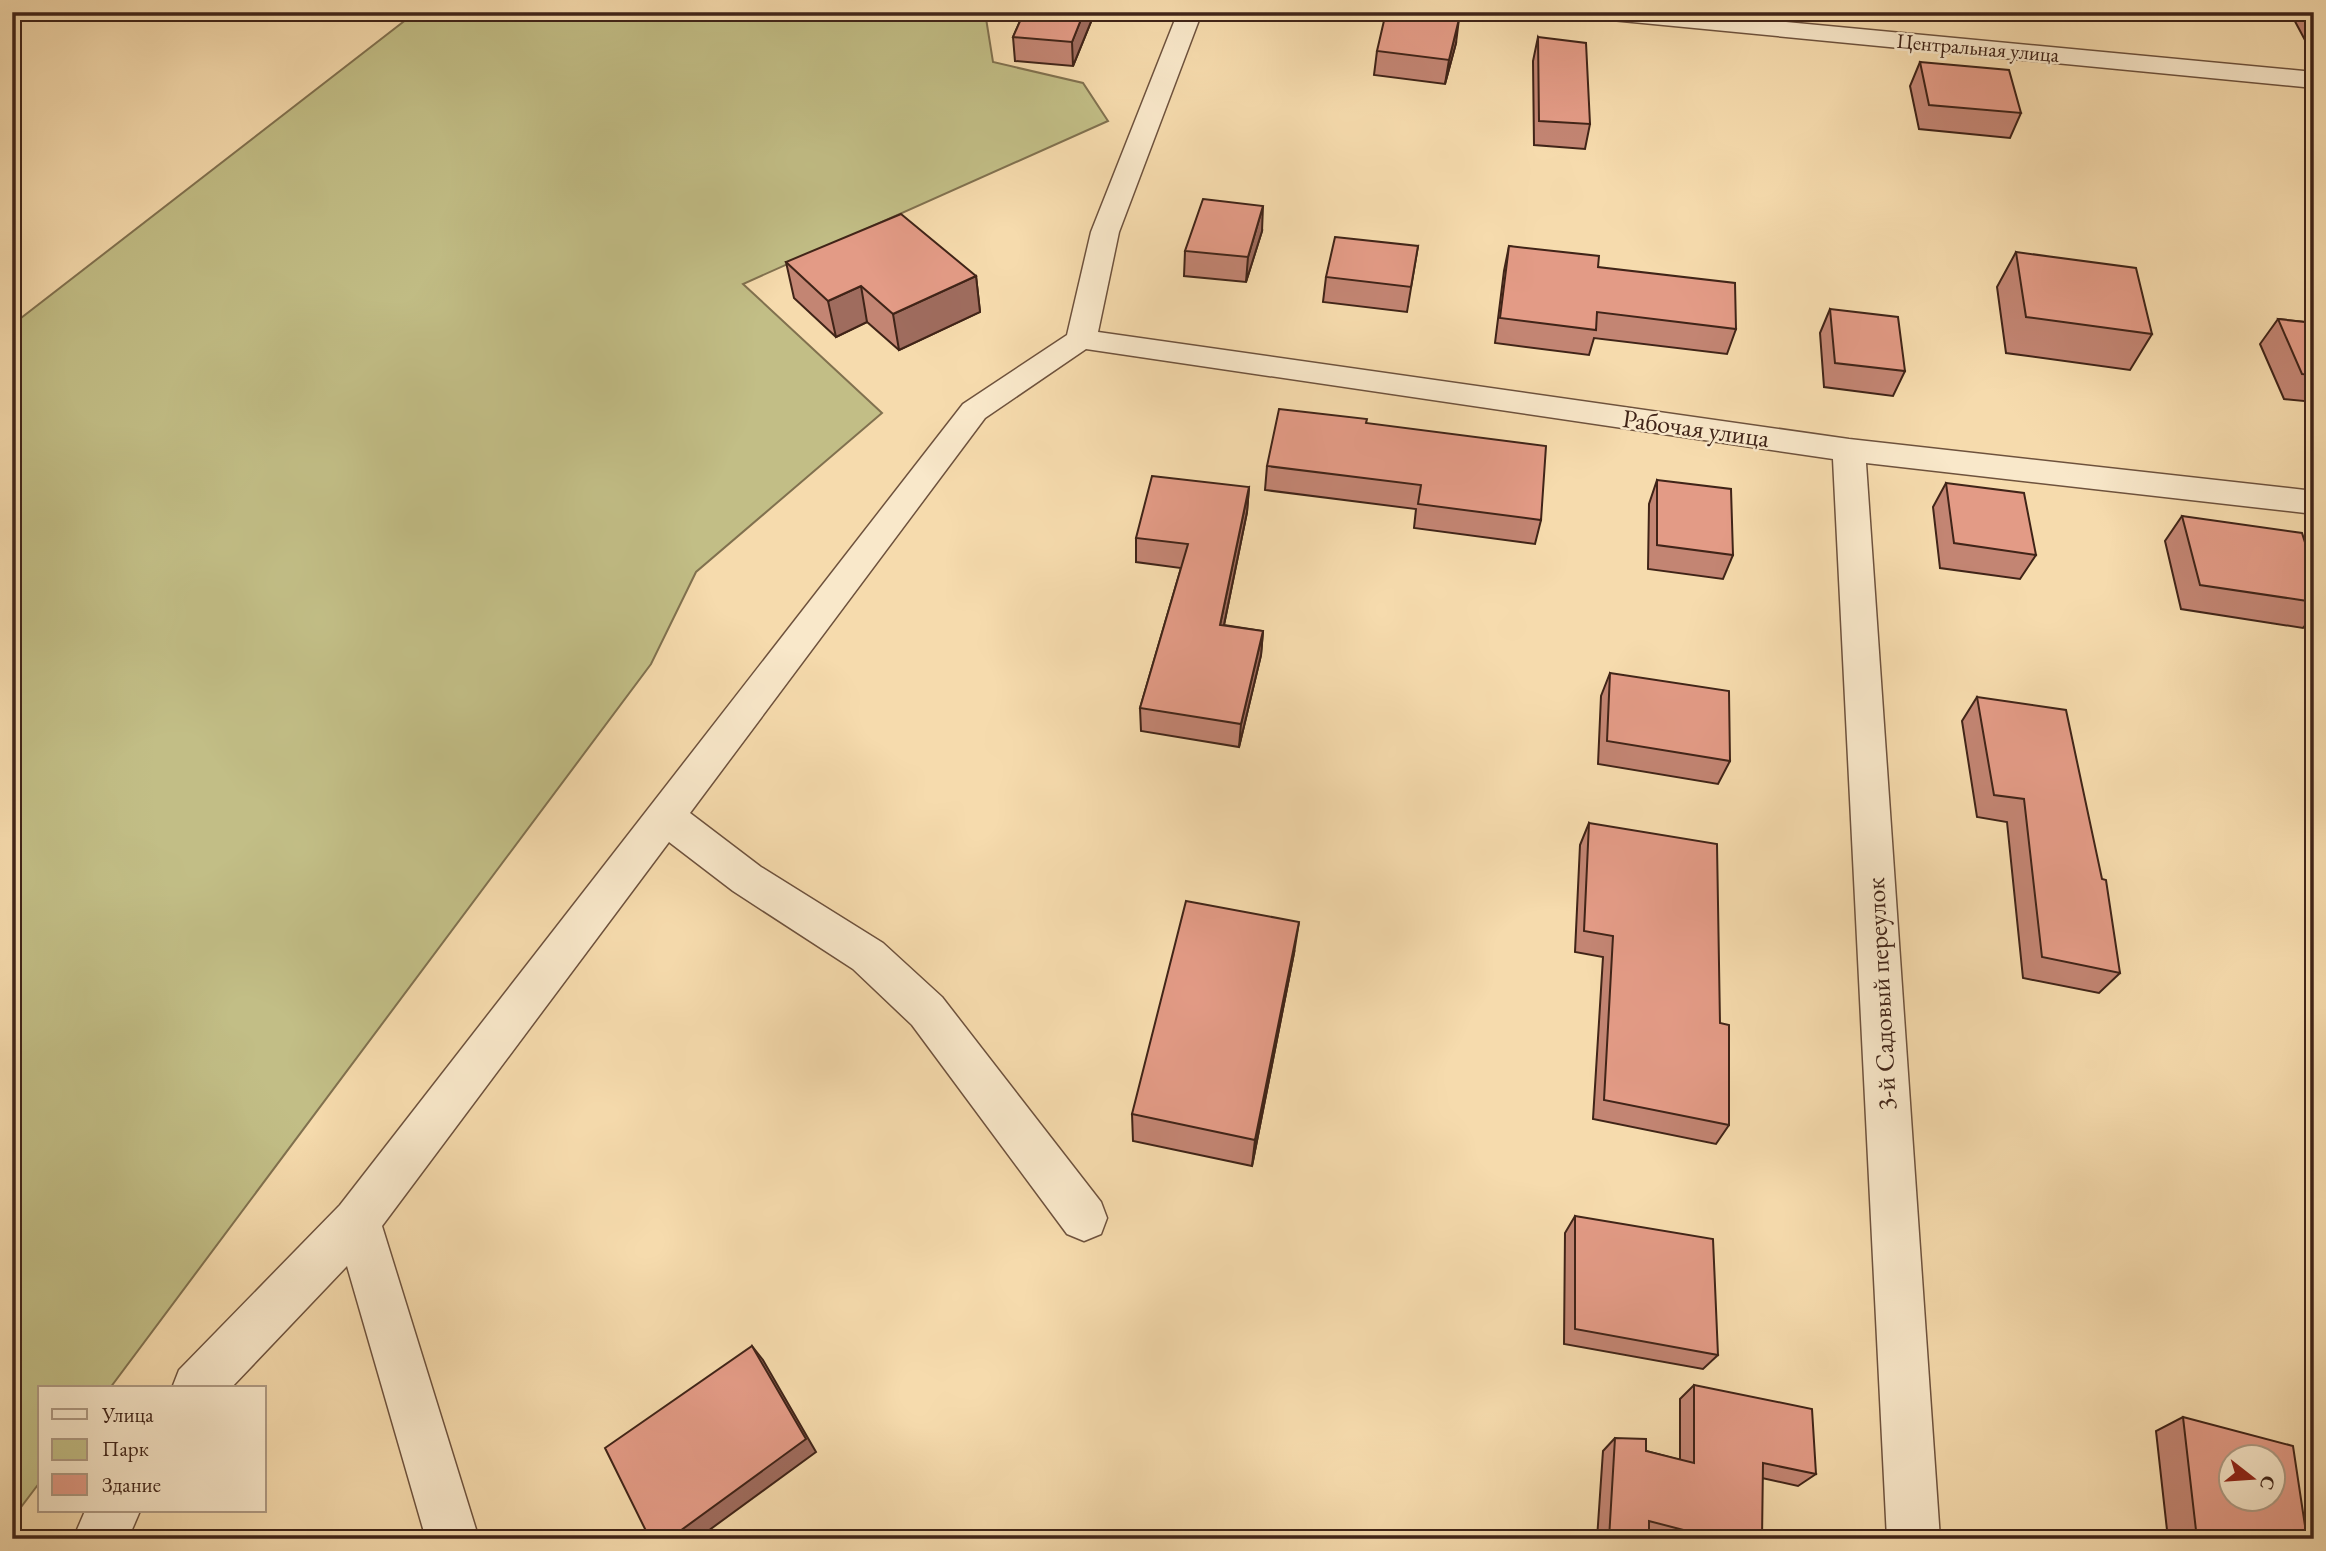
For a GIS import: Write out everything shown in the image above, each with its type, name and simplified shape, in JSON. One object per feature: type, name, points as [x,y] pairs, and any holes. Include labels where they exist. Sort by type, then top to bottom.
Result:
[{"type":"street","points":[[199,1386],[358,1222],[974,411],[1081,339],[1105,232],[1190,12]]},
{"type":"street","name":"Центральная улица","points":[[1601,12],[2314,80]]},
{"type":"street","name":"Рабочая улица","points":[[1081,339],[1849,450],[2314,503]]},
{"type":"street","name":"3-й Садовый переулок","points":[[1849,450],[1914,1539]]},
{"type":"street","points":[[666,817],[747,879],[868,956],[927,1011],[1084,1218]]},
{"type":"street","points":[[358,1222],[453,1539]]},
{"type":"street","points":[[99,1539],[113,1512]]},
{"type":"green space","points":[[416,12],[985,12],[993,62],[1083,83],[1108,121],[743,284],[882,413],[696,572],[651,664],[111,1386],[38,1386],[38,1485],[12,1519],[12,325]]},
{"type":"building","points":[[1024,12],[1084,12],[1072,42],[1013,37]]},
{"type":"building","points":[[1386,12],[1459,19],[1449,60],[1377,51]]},
{"type":"building","points":[[1538,37],[1586,43],[1590,124],[1539,121]]},
{"type":"building","points":[[1920,62],[2009,70],[2021,113],[1929,105]]},
{"type":"building","points":[[1203,199],[1263,206],[1248,257],[1185,251]]},
{"type":"building","points":[[901,214],[976,276],[893,314],[861,286],[828,301],[786,262]]},
{"type":"building","points":[[1335,237],[1418,246],[1411,287],[1326,277]]},
{"type":"building","points":[[1509,246],[1599,256],[1598,267],[1735,283],[1736,329],[1597,312],[1596,330],[1500,318]]},
{"type":"building","points":[[2016,252],[2136,268],[2152,334],[2026,317]]},
{"type":"building","points":[[1830,309],[1898,317],[1905,371],[1835,363]]},
{"type":"building","points":[[2278,319],[2314,323],[2314,375],[2302,374]]},
{"type":"building","points":[[1279,409],[1367,419],[1366,423],[1546,446],[1541,520],[1418,504],[1421,485],[1267,466]]},
{"type":"building","points":[[1152,476],[1249,487],[1220,625],[1263,631],[1241,724],[1140,708],[1188,544],[1136,538]]},
{"type":"building","points":[[1657,480],[1731,489],[1733,555],[1657,545]]},
{"type":"building","points":[[1946,483],[2024,493],[2036,555],[1954,543]]},
{"type":"building","points":[[2182,516],[2302,533],[2314,571],[2314,602],[2200,585]]},
{"type":"building","points":[[1610,673],[1729,691],[1730,761],[1607,741]]},
{"type":"building","points":[[1977,697],[2066,710],[2102,879],[2106,880],[2120,973],[2042,957],[2024,799],[1994,795]]},
{"type":"building","points":[[1589,823],[1717,844],[1720,1023],[1729,1025],[1729,1125],[1604,1100],[1613,936],[1584,931]]},
{"type":"building","points":[[1186,901],[1299,922],[1255,1140],[1132,1114]]},
{"type":"building","points":[[1575,1216],[1713,1239],[1718,1355],[1575,1329]]},
{"type":"building","points":[[752,1346],[806,1439],[669,1539],[650,1539],[605,1448]]},
{"type":"building","points":[[1694,1385],[1812,1409],[1816,1474],[1763,1463],[1762,1539],[1718,1539],[1649,1521],[1649,1539],[1609,1539],[1615,1438],[1646,1439],[1646,1451],[1694,1463]]},
{"type":"building","points":[[2183,1417],[2278,1442],[2218,1442],[2218,1512],[2288,1512],[2288,1445],[2293,1446],[2307,1539],[2197,1539]]}]
